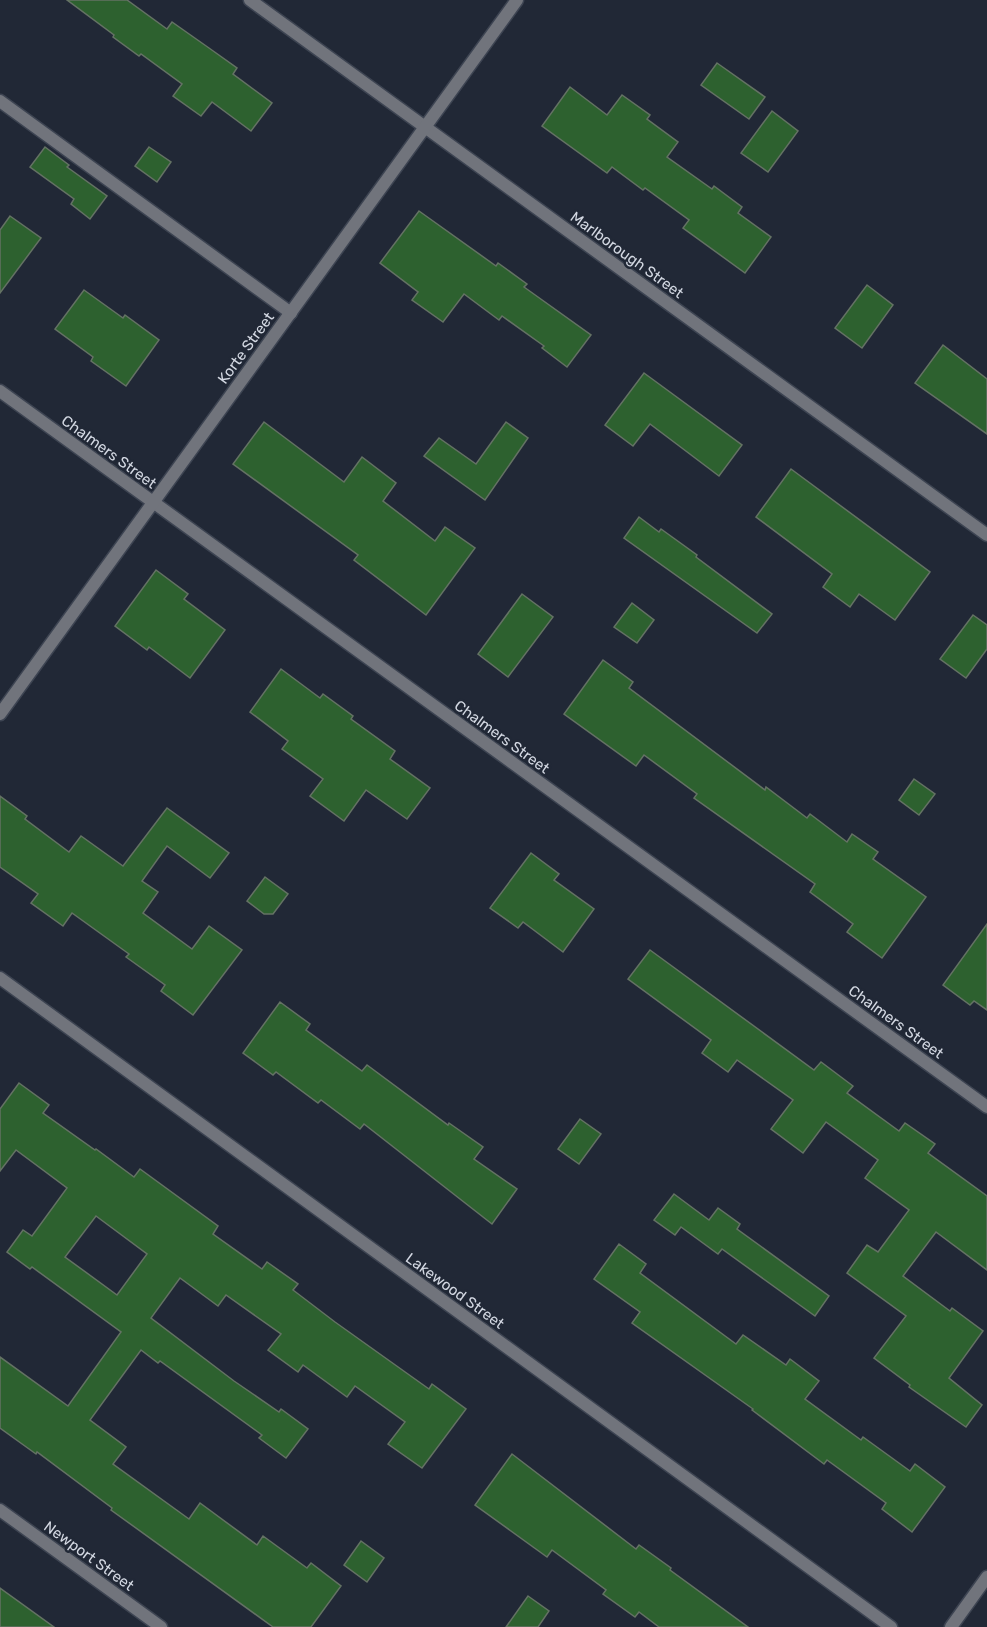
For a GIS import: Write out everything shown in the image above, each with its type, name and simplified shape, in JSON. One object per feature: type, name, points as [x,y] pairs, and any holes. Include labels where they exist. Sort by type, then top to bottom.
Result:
[{"type":"street","name":"Marlborough Street","points":[[250,0],[987,535]]},
{"type":"street","name":"Korte Street","points":[[0,714],[517,0]]},
{"type":"street","points":[[0,101],[291,313]]},
{"type":"street","name":"Chalmers Street","points":[[0,391],[987,1107]]},
{"type":"street","name":"Lakewood Street","points":[[0,978],[891,1627]]},
{"type":"street","name":"Newport Street","points":[[0,1510],[161,1627]]},
{"type":"street","points":[[951,1627],[987,1576]]},
{"type":"building","points":[[67,0],[127,0],[167,29],[172,22],[237,68],[233,74],[272,103],[251,131],[212,102],[201,116],[173,96],[182,84],[141,54],[139,56]]},
{"type":"building","points":[[717,63],[765,97],[749,119],[701,85]]},
{"type":"building","points":[[570,87],[607,115],[622,95],[650,115],[647,119],[678,142],[667,157],[712,189],[714,186],[742,207],[738,213],[771,237],[745,273],[683,228],[689,220],[645,188],[643,190],[612,167],[607,173],[542,126]]},
{"type":"building","points":[[772,111],[798,131],[768,172],[741,153]]},
{"type":"building","points":[[45,147],[69,165],[67,167],[107,196],[90,219],[71,204],[74,199],[30,167]]},
{"type":"building","points":[[149,147],[171,162],[157,182],[135,166]]},
{"type":"building","points":[[419,211],[496,266],[498,263],[527,284],[524,287],[591,335],[567,367],[542,348],[544,346],[502,316],[499,320],[464,294],[443,322],[412,300],[418,292],[380,263]]},
{"type":"building","points":[[10,216],[41,238],[0,293],[0,230]]},
{"type":"building","points":[[867,285],[893,305],[862,348],[835,328]]},
{"type":"building","points":[[84,290],[123,318],[125,315],[159,340],[126,386],[91,361],[93,357],[55,329]]},
{"type":"building","points":[[943,345],[987,379],[987,434],[915,383]]},
{"type":"building","points":[[644,373],[742,445],[719,476],[650,424],[633,446],[605,425]]},
{"type":"building","points":[[264,422],[344,482],[362,457],[396,483],[383,501],[435,541],[445,527],[475,548],[426,615],[354,560],[358,555],[233,464]]},
{"type":"building","points":[[506,422],[528,438],[485,500],[424,456],[439,438],[476,464]]},
{"type":"building","points":[[791,469],[930,572],[895,620],[859,594],[850,607],[823,587],[832,574],[756,517]]},
{"type":"building","points":[[639,517],[659,532],[661,529],[697,555],[696,557],[772,614],[757,633],[624,538]]},
{"type":"building","points":[[156,570],[188,594],[184,599],[225,630],[190,678],[149,647],[147,650],[115,626]]},
{"type":"building","points":[[522,594],[553,617],[508,677],[478,654]]},
{"type":"building","points":[[632,603],[654,620],[637,643],[614,627]]},
{"type":"building","points":[[973,615],[987,625],[987,649],[966,678],[940,659]]},
{"type":"building","points":[[603,660],[633,682],[629,688],[765,790],[766,787],[807,818],[810,814],[847,842],[852,834],[878,852],[873,859],[926,897],[882,958],[847,932],[853,924],[810,892],[815,884],[694,798],[697,794],[644,755],[636,766],[564,714]]},
{"type":"building","points":[[281,669],[320,698],[323,694],[353,716],[351,719],[395,751],[390,759],[430,788],[407,819],[366,790],[344,821],[310,796],[323,779],[282,749],[288,741],[250,712]]},
{"type":"building","points":[[914,779],[935,794],[919,815],[899,800]]},
{"type":"building","points":[[0,796],[27,816],[25,819],[69,852],[81,836],[123,866],[167,808],[229,853],[210,878],[167,846],[142,881],[158,892],[143,913],[192,949],[209,926],[242,950],[193,1015],[161,991],[165,985],[126,957],[129,954],[72,913],[63,926],[31,903],[38,894],[0,867]]},
{"type":"building","points":[[531,853],[559,874],[554,880],[594,909],[563,952],[523,922],[518,928],[490,908]]},
{"type":"building","points":[[265,877],[288,894],[273,914],[264,914],[247,901]]},
{"type":"building","points":[[987,924],[987,1010],[974,1001],[970,1005],[943,985]]},
{"type":"building","points":[[650,950],[814,1070],[821,1062],[853,1086],[847,1093],[899,1131],[905,1123],[935,1144],[928,1153],[987,1196],[987,1270],[936,1232],[903,1276],[950,1311],[952,1308],[983,1331],[949,1378],[982,1405],[966,1427],[909,1387],[910,1385],[874,1358],[906,1316],[847,1273],[867,1245],[878,1252],[909,1210],[865,1178],[878,1160],[826,1122],[803,1153],[771,1129],[793,1100],[737,1060],[728,1072],[702,1053],[711,1040],[628,979]]},
{"type":"building","points":[[280,1002],[310,1024],[306,1030],[362,1071],[367,1065],[448,1125],[449,1123],[483,1147],[474,1159],[517,1189],[492,1224],[364,1124],[360,1129],[321,1100],[318,1103],[276,1072],[273,1075],[243,1053]]},
{"type":"building","points":[[19,1083],[49,1105],[43,1113],[134,1177],[140,1169],[218,1226],[213,1234],[262,1269],[267,1262],[298,1284],[293,1290],[335,1322],[429,1389],[432,1384],[466,1409],[422,1468],[388,1444],[405,1422],[355,1386],[347,1397],[303,1365],[298,1372],[268,1350],[281,1334],[226,1295],[218,1306],[180,1278],[151,1318],[234,1381],[279,1412],[281,1409],[308,1429],[286,1458],[259,1438],[262,1435],[160,1361],[158,1363],[141,1350],[90,1420],[126,1447],[113,1464],[189,1519],[200,1503],[257,1545],[263,1536],[307,1568],[311,1563],[341,1586],[311,1627],[273,1627],[111,1510],[112,1508],[37,1452],[36,1454],[0,1428],[0,1357],[68,1406],[121,1332],[32,1267],[30,1269],[7,1252],[23,1230],[32,1236],[67,1188],[16,1150],[0,1171],[0,1109]],"holes":[[[96,1216],[147,1254],[117,1295],[65,1257]]]},
{"type":"building","points":[[580,1119],[601,1134],[579,1164],[558,1149]]},
{"type":"building","points":[[674,1194],[709,1220],[718,1208],[740,1224],[737,1229],[829,1296],[815,1316],[722,1249],[718,1254],[681,1227],[675,1235],[654,1220]]},
{"type":"building","points":[[619,1244],[646,1264],[640,1273],[736,1344],[743,1335],[786,1365],[790,1359],[819,1381],[805,1399],[861,1440],[863,1437],[910,1471],[915,1464],[945,1487],[912,1532],[882,1509],[886,1503],[827,1460],[824,1464],[753,1409],[632,1323],[640,1312],[594,1279]]},
{"type":"building","points":[[512,1454],[636,1549],[639,1545],[748,1627],[659,1627],[639,1612],[635,1617],[603,1594],[606,1590],[552,1550],[547,1557],[475,1505]]},
{"type":"building","points":[[361,1541],[384,1558],[367,1582],[344,1565]]},
{"type":"building","points":[[0,1588],[54,1627],[0,1627]]},
{"type":"building","points":[[528,1596],[549,1611],[538,1627],[506,1627]]}]
